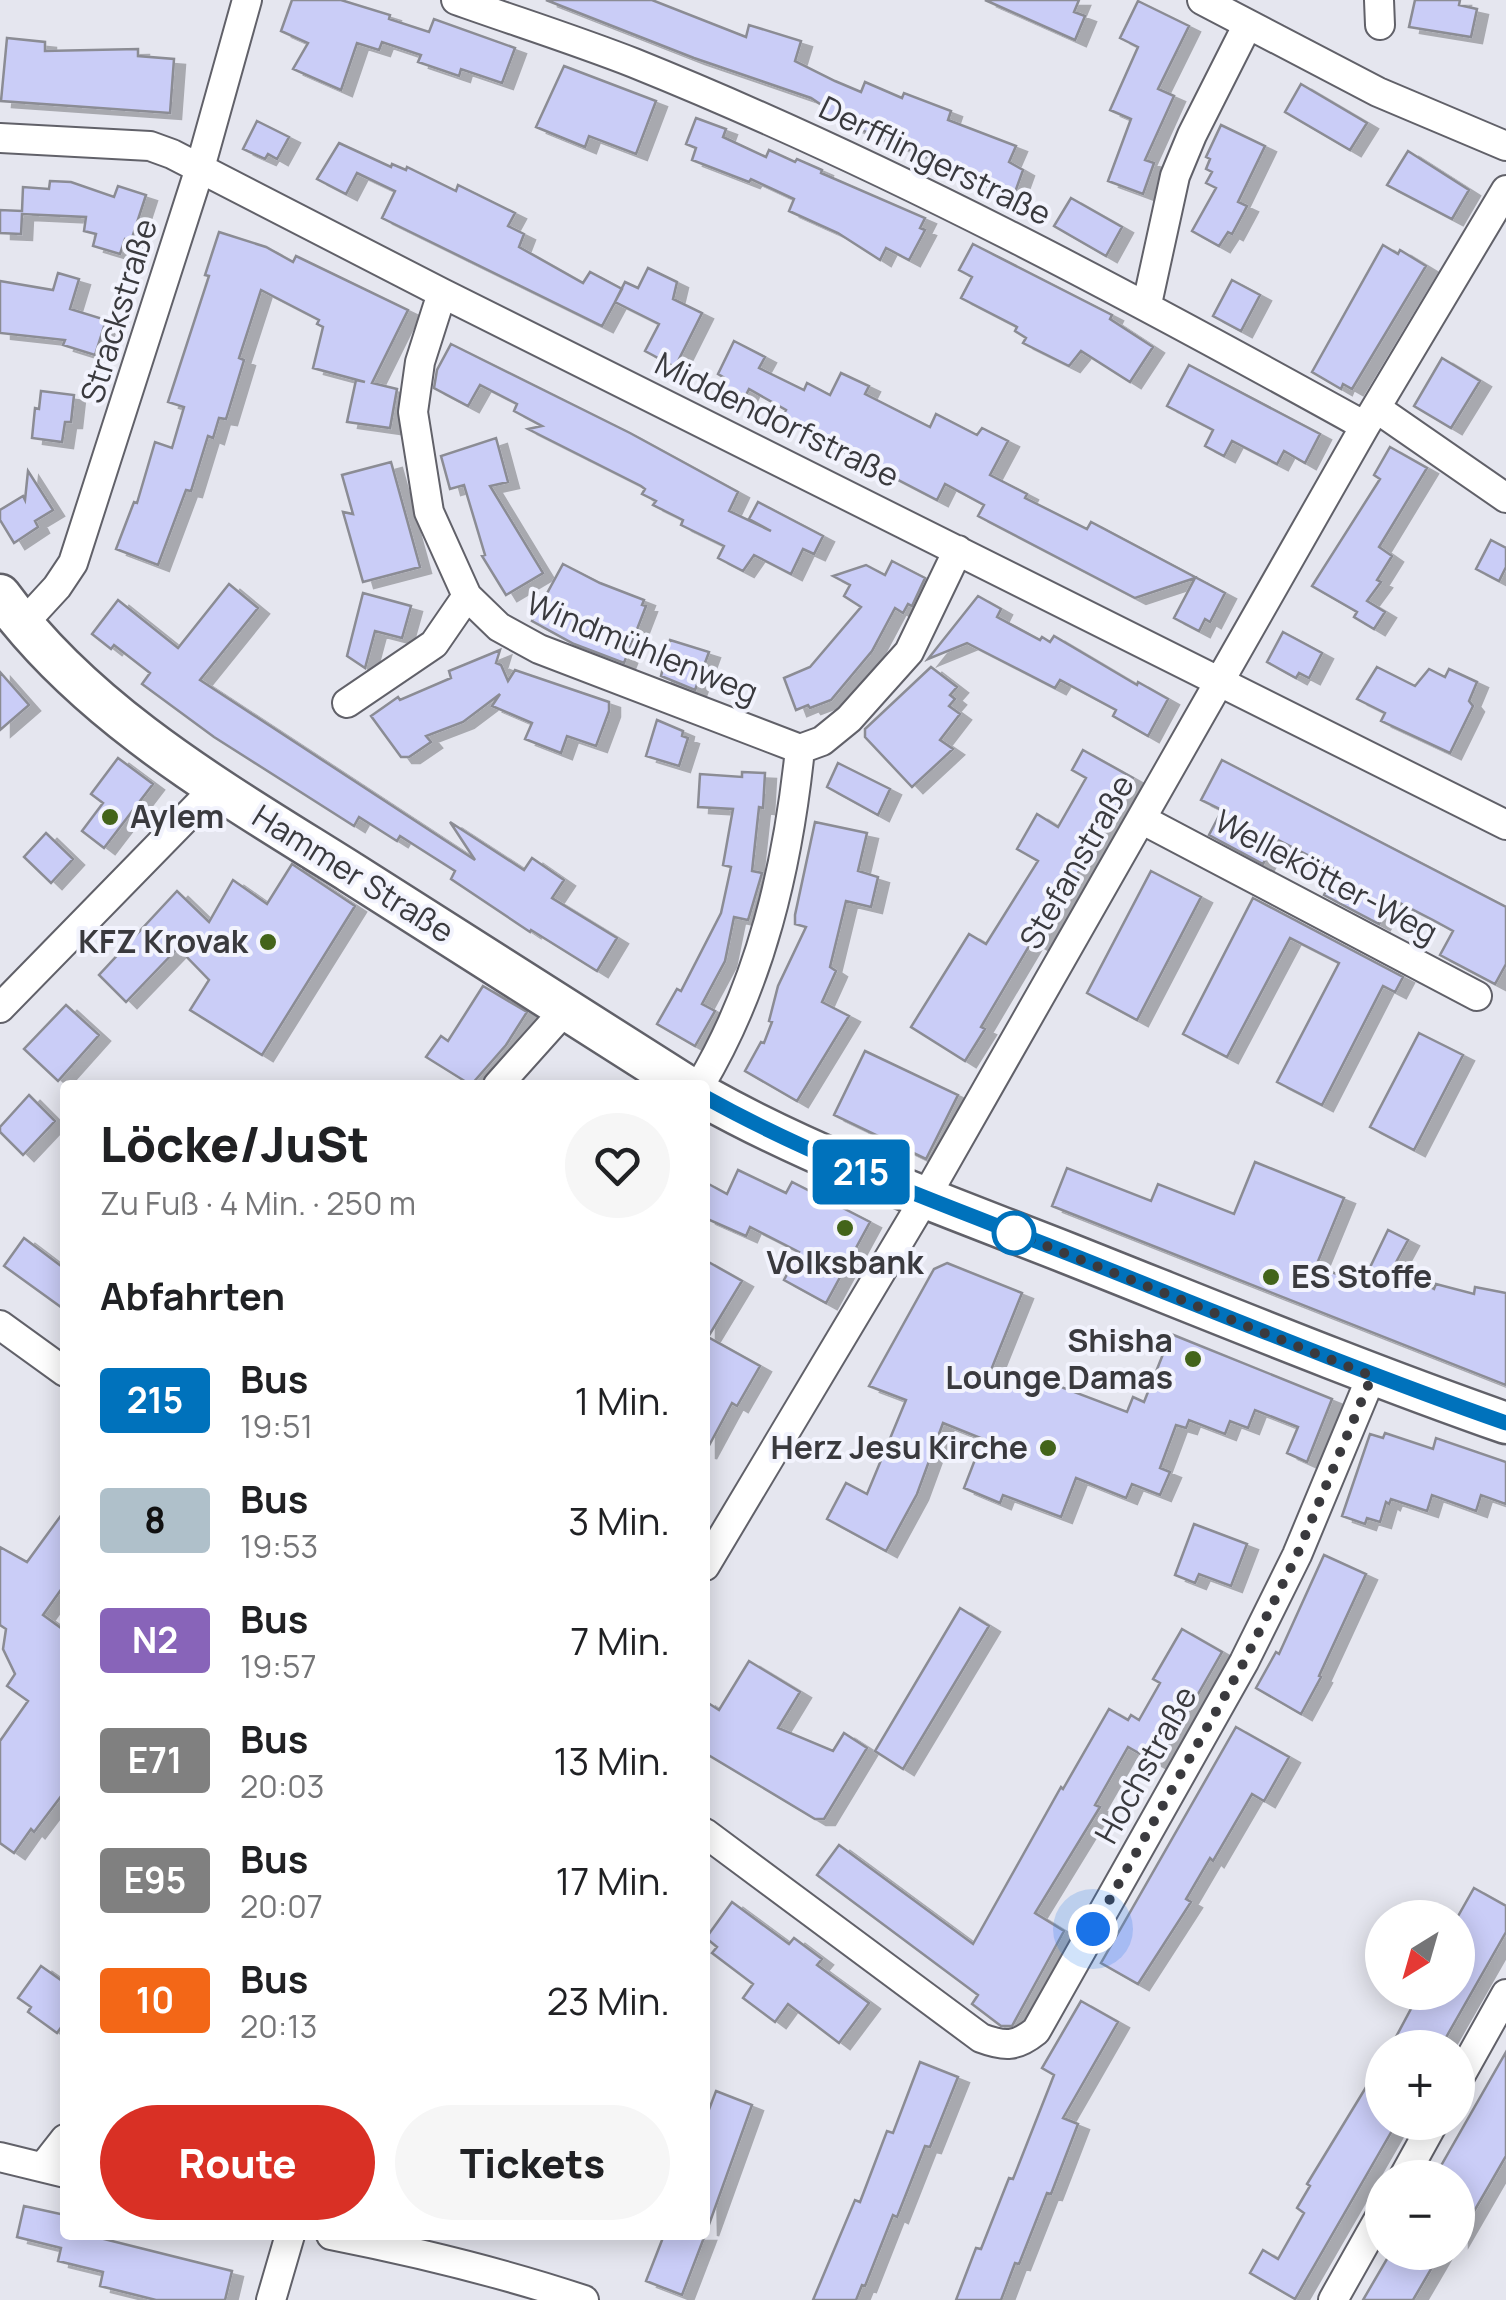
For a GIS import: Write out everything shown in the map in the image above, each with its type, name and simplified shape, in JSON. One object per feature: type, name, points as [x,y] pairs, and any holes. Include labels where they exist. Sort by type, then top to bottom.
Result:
[{"type":"main road","name":"Hammer Straße","points":[[11,610],[62,669],[216,786],[677,1080]]},
{"type":"main road","points":[[710,1100],[814,1152],[925,1198],[1372,1376],[1506,1423]]},
{"type":"street","name":"Strackstraße","points":[[11,610],[57,587],[73,563],[200,168],[247,0]]},
{"type":"street","name":"Derfflingerstraße","points":[[456,0],[632,63],[952,206],[1371,417],[1506,498]]},
{"type":"street","points":[[1202,0],[1378,92],[1506,146]]},
{"type":"street","points":[[1146,304],[1175,176],[1248,24]]},
{"type":"street","name":"Middendorfstraße","points":[[0,138],[150,146],[200,168],[1506,825]]},
{"type":"street","name":"Stefanstraße","points":[[710,1558],[925,1198],[1371,417],[1506,190]]},
{"type":"street","name":"Windmühlenweg","points":[[442,293],[420,362],[412,412],[430,512],[467,596],[499,627],[540,649],[800,749]]},
{"type":"street","points":[[703,1080],[732,1028],[772,920],[796,792],[800,749],[822,740],[848,719],[909,652],[958,550]]},
{"type":"street","points":[[347,703],[434,644],[467,596]]},
{"type":"street","points":[[0,1008],[216,786]]},
{"type":"street","name":"Wellekötter-Weg","points":[[1143,820],[1477,996]]},
{"type":"street","points":[[502,1080],[566,1009]]},
{"type":"street","points":[[0,1325],[60,1368]]},
{"type":"street","name":"Hochstraße","points":[[710,1836],[981,2038],[1001,2045],[1019,2045],[1036,2031],[1244,1662],[1297,1555],[1372,1376]]},
{"type":"street","points":[[1475,2050],[1506,1994]]},
{"type":"street","points":[[0,2157],[54,2170]]},
{"type":"street","points":[[272,2300],[289,2240]]},
{"type":"street","points":[[356,2240],[451,2259],[584,2300]]},
{"type":"street","points":[[1334,2300],[1365,2244]]},
{"type":"building","points":[[292,0],[341,0],[429,32],[434,19],[515,48],[502,83],[461,69],[459,76],[418,62],[421,55],[382,42],[379,50],[357,43],[341,90],[293,69],[308,43],[281,31]]},
{"type":"building","points":[[546,0],[652,0],[746,37],[749,25],[801,41],[795,61],[835,81],[861,92],[865,82],[902,98],[904,93],[951,111],[948,120],[1016,146],[1009,162],[1023,170],[1014,195],[820,113],[823,106],[811,98],[694,58]]},
{"type":"building","points":[[985,0],[1079,0],[1074,12],[1085,16],[1075,40]]},
{"type":"building","points":[[1415,0],[1460,0],[1459,5],[1477,9],[1471,37],[1409,27]]},
{"type":"building","points":[[1138,1],[1189,26],[1158,89],[1174,96],[1145,160],[1154,163],[1143,194],[1108,181],[1131,119],[1110,110],[1138,47],[1120,38]]},
{"type":"building","points":[[7,38],[45,42],[45,51],[138,49],[138,56],[174,59],[170,113],[1,101]]},
{"type":"building","points":[[564,66],[656,101],[636,154],[589,136],[585,147],[536,127]]},
{"type":"building","points":[[1301,84],[1367,123],[1350,150],[1285,112]]},
{"type":"building","points":[[696,118],[726,129],[723,137],[766,157],[769,150],[795,162],[797,159],[925,218],[920,228],[925,230],[909,260],[886,248],[880,260],[838,233],[789,211],[794,199],[751,179],[749,182],[692,160],[696,148],[686,144]]},
{"type":"building","points":[[257,121],[289,137],[277,159],[268,154],[265,159],[243,149]]},
{"type":"building","points":[[1221,125],[1265,146],[1238,202],[1247,206],[1232,234],[1228,232],[1219,246],[1192,231],[1216,188],[1206,183],[1212,172],[1206,169],[1210,159],[1206,157]]},
{"type":"building","points":[[339,143],[391,167],[407,167],[456,191],[458,185],[515,213],[508,226],[524,234],[519,247],[583,283],[590,272],[622,289],[602,326],[382,218],[395,191],[357,173],[346,194],[317,179]]},
{"type":"building","points":[[1408,151],[1469,190],[1452,219],[1387,185]]},
{"type":"building","points":[[50,181],[71,182],[114,197],[118,186],[146,195],[131,241],[125,239],[120,254],[93,246],[96,234],[84,231],[86,217],[22,214],[21,234],[0,233],[0,210],[22,211],[23,187],[49,189]]},
{"type":"building","points":[[1071,198],[1122,227],[1106,256],[1054,226]]},
{"type":"building","points":[[219,232],[266,247],[293,262],[296,256],[408,310],[372,383],[397,389],[390,428],[347,422],[356,380],[365,382],[313,368],[323,327],[317,324],[319,320],[261,290],[239,358],[244,360],[226,419],[219,418],[213,438],[208,436],[191,491],[186,490],[158,565],[116,549],[134,502],[137,503],[155,442],[172,448],[184,407],[168,402],[209,276],[205,275]]},
{"type":"building","points":[[973,244],[1112,315],[1110,319],[1153,347],[1130,382],[1081,351],[1069,366],[1023,343],[1026,338],[1015,331],[1017,327],[961,298],[972,277],[959,270]]},
{"type":"building","points":[[1383,245],[1426,266],[1352,389],[1343,384],[1341,389],[1312,372]]},
{"type":"building","points":[[648,268],[677,282],[673,299],[702,313],[675,367],[645,351],[659,324],[615,302],[625,282],[638,288]]},
{"type":"building","points":[[58,273],[79,279],[70,309],[106,320],[95,355],[63,345],[65,340],[0,333],[0,281],[53,290]]},
{"type":"building","points":[[1232,280],[1260,295],[1241,331],[1213,316]]},
{"type":"building","points":[[734,341],[765,357],[759,368],[804,390],[807,383],[830,395],[841,373],[869,386],[865,394],[930,427],[936,414],[977,435],[982,428],[1008,441],[990,475],[1027,494],[1025,498],[1087,529],[1091,522],[1225,593],[1210,622],[1205,619],[1199,631],[1174,618],[1195,578],[1135,598],[978,516],[984,505],[945,484],[937,500],[781,419],[786,410],[749,389],[744,399],[718,386],[723,377],[718,374]]},
{"type":"building","points":[[451,344],[738,492],[729,511],[771,531],[749,519],[758,502],[823,536],[814,554],[803,549],[791,574],[754,555],[743,571],[718,558],[724,546],[681,525],[683,520],[653,505],[656,501],[642,494],[645,489],[641,486],[528,429],[542,426],[514,411],[517,404],[480,385],[468,406],[434,388],[437,370]]},
{"type":"building","points":[[1442,358],[1480,381],[1451,428],[1414,406]]},
{"type":"building","points":[[1189,365],[1320,434],[1305,463],[1284,451],[1277,464],[1232,441],[1224,456],[1205,446],[1213,430],[1167,406]]},
{"type":"building","points":[[41,391],[74,395],[71,422],[65,422],[62,442],[32,438]]},
{"type":"building","points":[[496,438],[508,482],[490,486],[543,573],[506,595],[482,556],[485,555],[464,485],[450,489],[441,456]]},
{"type":"building","points":[[1390,447],[1427,468],[1379,547],[1392,556],[1377,580],[1381,582],[1367,601],[1385,612],[1374,629],[1354,617],[1357,612],[1312,586],[1380,479],[1374,475]]},
{"type":"building","points":[[391,462],[420,567],[363,582],[343,512],[353,514],[342,475]]},
{"type":"building","points":[[28,471],[53,510],[35,521],[38,527],[14,543],[0,520],[0,510],[23,496],[25,500]]},
{"type":"building","points":[[1491,540],[1506,548],[1506,567],[1499,581],[1476,569]]},
{"type":"building","points":[[892,561],[925,578],[912,606],[908,604],[903,613],[895,608],[872,651],[831,700],[796,710],[784,678],[810,667],[861,607],[844,596],[850,585],[833,576],[866,565],[885,575]]},
{"type":"building","points":[[563,564],[644,600],[642,605],[646,606],[624,663],[574,644],[532,621]]},
{"type":"building","points":[[229,584],[258,608],[200,680],[475,860],[450,822],[524,870],[532,858],[564,880],[552,898],[617,938],[597,971],[451,879],[455,871],[400,836],[397,841],[359,817],[354,826],[214,737],[142,684],[150,673],[114,645],[111,649],[92,634],[118,600],[178,648]]},
{"type":"building","points":[[363,593],[411,606],[402,638],[375,631],[365,668],[347,656]]},
{"type":"building","points":[[978,596],[1001,609],[997,617],[1040,640],[1042,637],[1050,642],[1054,636],[1168,699],[1148,736],[1113,716],[1116,710],[1060,680],[1055,688],[967,643],[928,659]]},
{"type":"building","points":[[1283,632],[1322,653],[1309,678],[1299,673],[1296,678],[1267,662]]},
{"type":"building","points":[[670,640],[709,652],[695,690],[661,676]]},
{"type":"building","points":[[500,650],[496,663],[501,665],[508,681],[515,670],[609,702],[596,746],[567,736],[561,753],[525,739],[532,723],[492,706],[500,694],[463,722],[426,736],[431,742],[409,757],[401,757],[371,716],[398,697],[400,700],[451,678],[449,671]]},
{"type":"building","points":[[931,667],[957,687],[950,695],[955,699],[949,706],[960,714],[940,740],[953,749],[912,787],[865,737],[865,729]]},
{"type":"building","points":[[1377,667],[1415,686],[1429,669],[1445,677],[1449,669],[1477,682],[1469,701],[1473,706],[1450,753],[1381,721],[1385,713],[1357,699]]},
{"type":"building","points":[[0,672],[29,705],[0,730]]},
{"type":"building","points":[[657,720],[683,731],[682,736],[688,738],[679,766],[646,756]]},
{"type":"building","points":[[1083,750],[1133,778],[1037,944],[1032,941],[965,1061],[911,1027],[969,934],[986,944],[1038,861],[1017,849],[1037,814],[1058,827],[1086,778],[1072,770]]},
{"type":"building","name":"Aylem","points":[[118,758],[153,784],[104,848],[82,831],[103,803],[91,794]]},
{"type":"building","points":[[1222,760],[1506,907],[1506,964],[1495,984],[1440,955],[1453,931],[1433,920],[1392,899],[1379,924],[1324,895],[1337,870],[1276,839],[1263,864],[1209,835],[1222,810],[1201,800]]},
{"type":"building","points":[[838,763],[890,789],[878,815],[827,787]]},
{"type":"building","points":[[742,772],[765,773],[752,871],[762,873],[748,920],[734,917],[725,961],[702,1004],[715,1011],[695,1046],[657,1024],[677,989],[681,991],[721,913],[731,867],[723,865],[733,809],[698,807],[700,774],[742,777]]},
{"type":"building","points":[[815,822],[867,833],[858,871],[878,877],[871,907],[846,901],[830,967],[836,971],[822,1002],[849,1016],[797,1101],[745,1071],[761,1042],[764,1043],[778,986],[806,927],[795,924],[795,915]]},
{"type":"building","points":[[46,833],[73,859],[51,883],[24,857]]},
{"type":"building","points":[[292,864],[355,906],[262,1055],[190,1010],[209,980],[178,948],[126,1002],[99,975],[177,891],[209,922],[233,880],[267,904]]},
{"type":"building","points":[[1151,871],[1201,897],[1137,1020],[1087,993]]},
{"type":"building","points":[[1253,898],[1403,977],[1395,992],[1383,986],[1322,1105],[1277,1082],[1339,963],[1290,938],[1227,1057],[1183,1034]]},
{"type":"building","points":[[483,986],[527,1012],[506,1045],[475,1080],[463,1080],[426,1057],[441,1036],[448,1041]]},
{"type":"building","points":[[66,1005],[99,1035],[58,1081],[24,1049]]},
{"type":"building","points":[[1419,1033],[1463,1055],[1414,1150],[1370,1127]]},
{"type":"building","points":[[865,1051],[958,1095],[926,1159],[834,1115]]},
{"type":"building","points":[[29,1095],[55,1121],[23,1155],[0,1132],[0,1127]]},
{"type":"building","points":[[1255,1162],[1344,1198],[1316,1266],[1362,1284],[1388,1230],[1408,1240],[1394,1266],[1434,1289],[1436,1284],[1474,1294],[1475,1287],[1506,1293],[1506,1385],[1052,1206],[1067,1168],[1151,1201],[1158,1184],[1234,1214]]},
{"type":"building","points":[[738,1170],[786,1193],[792,1182],[870,1222],[826,1303],[784,1280],[799,1252],[750,1227],[746,1236],[710,1220],[710,1185],[727,1194]]},
{"type":"building","points":[[24,1238],[60,1265],[60,1306],[4,1266]]},
{"type":"building","points":[[710,1263],[742,1281],[710,1334]]},
{"type":"building","points":[[947,1263],[1022,1293],[991,1370],[1036,1388],[1040,1379],[1127,1412],[1133,1397],[1144,1402],[1171,1334],[1332,1399],[1307,1462],[1287,1453],[1298,1427],[1255,1410],[1248,1428],[1230,1421],[1225,1434],[1189,1420],[1186,1428],[1176,1425],[1160,1468],[1170,1472],[1160,1495],[1132,1484],[1126,1498],[1076,1478],[1061,1517],[1003,1495],[1000,1503],[964,1488],[983,1439],[943,1423],[917,1494],[886,1551],[827,1519],[846,1483],[867,1494],[906,1400],[869,1386],[934,1269]]},
{"type":"building","points":[[710,1338],[760,1366],[737,1406],[732,1403],[710,1444]]},
{"type":"building","points":[[1385,1433],[1433,1449],[1436,1438],[1506,1462],[1506,1504],[1481,1495],[1476,1511],[1432,1495],[1427,1511],[1391,1499],[1389,1504],[1386,1502],[1380,1522],[1367,1518],[1365,1524],[1342,1516],[1370,1434],[1383,1438]]},
{"type":"building","points":[[60,1517],[60,1591],[43,1615],[60,1627],[60,1798],[14,1853],[0,1843],[0,1741],[28,1701],[7,1686],[15,1674],[3,1649],[6,1629],[0,1625],[0,1547],[27,1562]]},
{"type":"building","points":[[1194,1524],[1247,1544],[1231,1586],[1199,1574],[1195,1583],[1175,1575]]},
{"type":"building","points":[[1324,1555],[1366,1574],[1301,1714],[1256,1688],[1276,1652],[1279,1654]]},
{"type":"building","points":[[960,1608],[989,1626],[903,1769],[875,1751]]},
{"type":"building","points":[[1182,1629],[1222,1652],[1158,1764],[1128,1747],[1095,1805],[1100,1807],[1035,1913],[1064,1931],[1012,2026],[1001,2026],[972,2004],[978,1995],[817,1875],[839,1845],[973,1944],[1109,1709],[1128,1720],[1131,1715],[1139,1720],[1160,1683],[1153,1679]]},
{"type":"building","points":[[749,1661],[800,1692],[778,1728],[833,1751],[844,1733],[867,1748],[824,1819],[815,1819],[710,1756],[710,1704],[719,1710]]},
{"type":"building","points":[[1236,1727],[1289,1757],[1264,1801],[1252,1794],[1186,1899],[1191,1902],[1138,1984],[1101,1963]]},
{"type":"building","points":[[1474,1888],[1506,1906],[1506,1932],[1475,1986],[1475,1900],[1467,1900]]},
{"type":"building","points":[[732,1902],[789,1944],[794,1938],[822,1959],[817,1965],[869,2003],[839,2043],[788,2004],[775,2022],[743,1998],[753,1984],[712,1953],[717,1947],[710,1941],[710,1932]]},
{"type":"building","points":[[41,1966],[60,1979],[57,2033],[28,2012],[31,2007],[18,1998]]},
{"type":"building","points":[[1081,2001],[1118,2022],[1063,2118],[1078,2124],[1051,2194],[1047,2193],[1001,2300],[956,2300],[976,2248],[981,2249],[1009,2178],[1013,2179],[1054,2075],[1042,2068]]},
{"type":"building","points":[[1410,2010],[1462,2010],[1450,2030],[1400,2030]]},
{"type":"building","points":[[1506,2052],[1506,2156],[1475,2210],[1475,2160],[1444,2160],[1456,2140],[1475,2140],[1475,2106]]},
{"type":"building","points":[[920,2062],[958,2077],[930,2147],[925,2146],[897,2217],[893,2215],[856,2300],[813,2300],[855,2200],[860,2202],[887,2131],[893,2133]]},
{"type":"building","points":[[1365,2089],[1365,2140],[1387,2140],[1375,2160],[1365,2160],[1365,2178],[1295,2299],[1250,2273],[1263,2250],[1278,2259],[1304,2213],[1297,2208],[1310,2186],[1307,2184]]},
{"type":"building","points":[[716,2091],[752,2105],[710,2222],[710,2107]]},
{"type":"building","points":[[24,2206],[60,2214],[60,2240],[108,2240],[232,2271],[225,2300],[156,2300],[100,2286],[103,2272],[58,2261],[61,2248],[17,2237]]},
{"type":"building","points":[[662,2240],[703,2240],[682,2295],[646,2281]]},
{"type":"building","points":[[1380,2270],[1430,2270],[1413,2300],[1363,2300]]},
{"type":"bus line","name":"215","points":[[710,1100],[764,1129],[875,1178],[1372,1376],[1506,1423]]},
{"type":"place","name":"Aylem","points":[[110,817]]},
{"type":"place","name":"KFZ Krovak","points":[[268,942]]},
{"type":"place","name":"Volksbank","points":[[845,1228]]},
{"type":"place","name":"ES Stoffe","points":[[1271,1277]]},
{"type":"place","name":"Shisha Lounge Damas","points":[[1193,1359]]},
{"type":"place","name":"Herz Jesu Kirche","points":[[1048,1448]]},
{"type":"route","points":[[1014,1233],[1372,1376],[1297,1555],[1244,1662],[1093,1929]]}]
